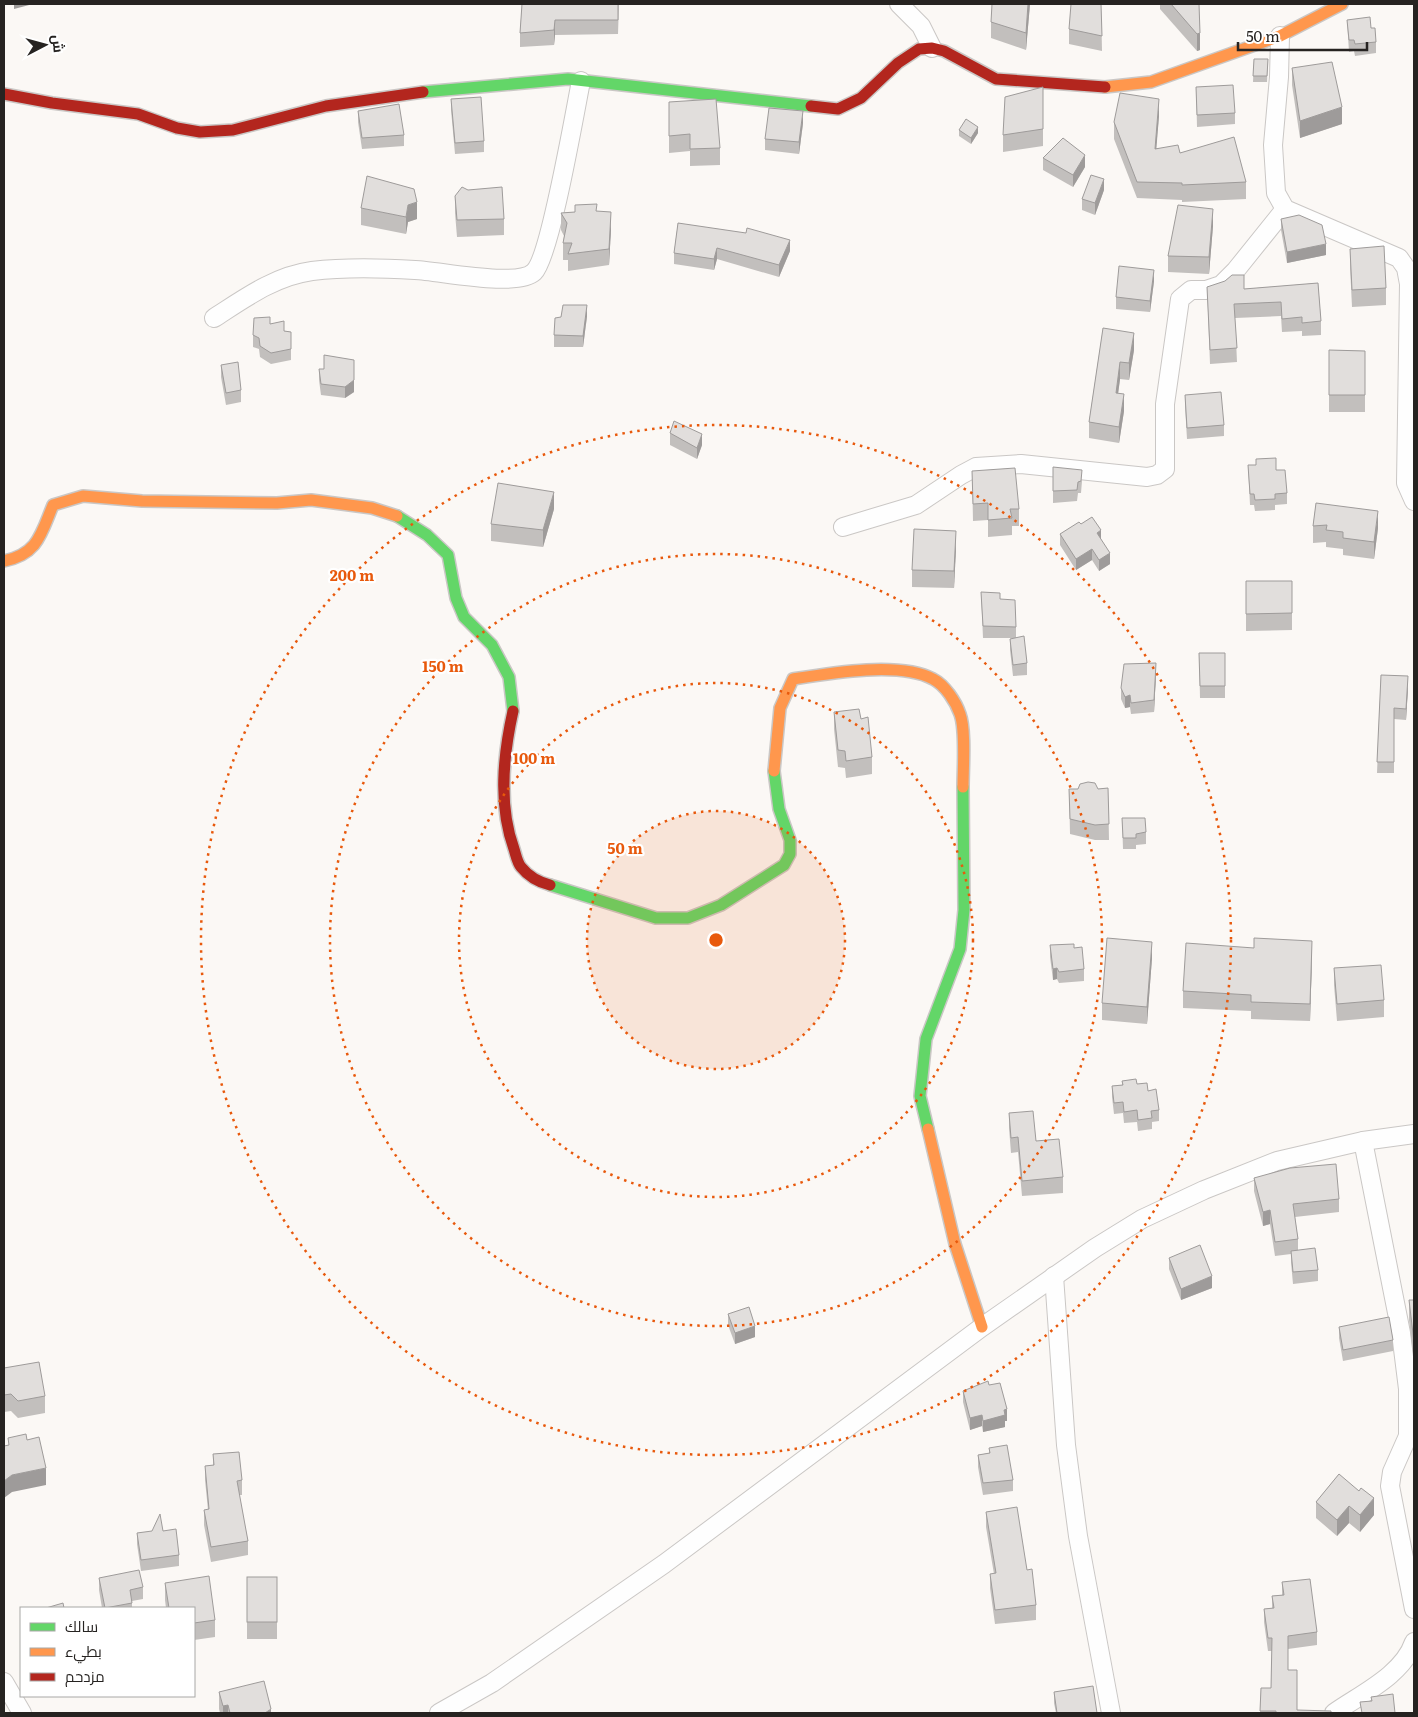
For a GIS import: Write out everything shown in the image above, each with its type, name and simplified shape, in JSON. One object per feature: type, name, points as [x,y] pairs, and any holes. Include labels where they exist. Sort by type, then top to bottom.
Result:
[{"type":"street","points":[[898,4],[921,26],[932,48]]},
{"type":"street","points":[[4,94],[52,103],[138,114],[177,128],[200,132],[233,130],[326,106],[429,91],[511,82],[581,81],[710,93],[838,109],[861,98],[898,63],[919,49],[932,48],[944,51],[996,78],[1097,88],[1151,82],[1280,36],[1342,4]]},
{"type":"street","points":[[1280,36],[1279,77],[1273,145],[1276,193],[1285,209],[1399,258],[1406,268],[1409,284],[1406,483],[1414,501]]},
{"type":"street","points":[[214,318],[257,291],[283,278],[312,271],[414,270],[500,279],[524,278],[535,271],[543,258],[581,81]]},
{"type":"street","points":[[843,527],[916,505],[976,467],[1022,464],[1147,477],[1157,476],[1165,469],[1165,404],[1180,299],[1191,290],[1206,290],[1221,285],[1236,270],[1285,209]]},
{"type":"street","points":[[4,561],[26,554],[38,542],[54,504],[83,496],[142,501],[277,503],[311,500],[372,508],[400,518],[427,535],[448,555],[456,598],[464,617],[492,646],[509,677],[513,710],[505,746],[504,807],[511,841],[520,866],[536,881],[656,918],[688,918],[721,905],[784,865],[790,854],[790,840],[779,809],[774,773],[780,708],[793,679],[827,672],[908,670],[934,679],[951,696],[961,716],[964,910],[960,949],[926,1039],[921,1070],[920,1096],[955,1244],[982,1327]]},
{"type":"street","points":[[439,1713],[492,1683],[664,1564],[982,1327],[1054,1276],[1142,1219],[1204,1190],[1277,1161],[1363,1141],[1414,1134]]},
{"type":"street","points":[[1363,1141],[1401,1333],[1408,1389],[1412,1427],[1392,1472],[1390,1486],[1414,1609]]},
{"type":"street","points":[[1054,1276],[1066,1445],[1078,1536],[1111,1713]]},
{"type":"street","points":[[1334,1713],[1393,1671],[1406,1658],[1414,1642]]},
{"type":"street","points":[[4,1682],[22,1713]]},
{"type":"building","points":[[522,4],[618,4],[618,20],[555,20],[554,30],[520,33]]},
{"type":"building","points":[[992,4],[1028,4],[1026,33],[991,22]]},
{"type":"building","points":[[1071,4],[1101,4],[1102,36],[1069,29]]},
{"type":"building","points":[[1171,4],[1199,4],[1200,33],[1197,34]]},
{"type":"building","points":[[1370,17],[1371,28],[1375,28],[1376,42],[1355,44],[1354,40],[1349,40],[1347,20]]},
{"type":"building","points":[[1254,59],[1268,59],[1267,76],[1253,76]]},
{"type":"building","points":[[1332,62],[1342,107],[1300,121],[1292,68]]},
{"type":"building","points":[[1233,85],[1235,113],[1197,115],[1196,87]]},
{"type":"building","points":[[1043,87],[1043,129],[1003,135],[1005,97]]},
{"type":"building","points":[[1120,93],[1159,99],[1155,149],[1178,145],[1180,153],[1234,137],[1246,182],[1182,185],[1182,183],[1137,182],[1114,122]]},
{"type":"building","points":[[481,97],[484,141],[455,143],[451,99]]},
{"type":"building","points":[[716,99],[720,148],[690,149],[690,134],[669,136],[669,102]]},
{"type":"building","points":[[399,104],[404,135],[362,138],[358,111]]},
{"type":"building","points":[[769,108],[803,111],[799,142],[765,139]]},
{"type":"building","points":[[966,119],[978,127],[971,138],[959,130]]},
{"type":"building","points":[[1063,138],[1085,155],[1073,175],[1043,158]]},
{"type":"building","points":[[1091,175],[1104,179],[1095,203],[1082,199]]},
{"type":"building","points":[[367,176],[414,189],[417,202],[408,205],[406,217],[361,208]]},
{"type":"building","points":[[462,187],[468,190],[502,187],[504,219],[457,220],[455,196]]},
{"type":"building","points":[[597,204],[596,211],[611,212],[609,249],[568,254],[572,243],[563,243],[567,223],[561,213],[575,212],[575,205]]},
{"type":"building","points":[[1178,205],[1213,209],[1209,257],[1168,256]]},
{"type":"building","points":[[1299,215],[1322,225],[1326,244],[1287,252],[1281,219]]},
{"type":"building","points":[[678,223],[746,233],[747,228],[790,240],[779,265],[717,248],[714,259],[674,253]]},
{"type":"building","points":[[1384,246],[1386,288],[1352,290],[1350,249]]},
{"type":"building","points":[[1119,266],[1154,270],[1150,301],[1116,297]]},
{"type":"building","points":[[1232,275],[1244,275],[1244,289],[1318,283],[1321,321],[1302,323],[1302,317],[1282,319],[1281,302],[1234,304],[1237,348],[1210,350],[1207,287],[1225,281]]},
{"type":"building","points":[[563,305],[587,305],[583,336],[554,335],[555,318],[561,317]]},
{"type":"building","points":[[270,317],[270,324],[284,321],[284,331],[291,332],[291,349],[271,353],[260,346],[259,338],[253,335],[254,318]]},
{"type":"building","points":[[1103,328],[1134,333],[1129,363],[1120,362],[1116,393],[1124,394],[1119,427],[1089,422]]},
{"type":"building","points":[[1329,350],[1365,351],[1365,395],[1329,395]]},
{"type":"building","points":[[324,355],[354,360],[354,380],[345,387],[321,384],[319,369],[324,369]]},
{"type":"building","points":[[238,362],[241,390],[226,393],[221,365]]},
{"type":"building","points":[[1221,392],[1224,425],[1187,428],[1185,395]]},
{"type":"building","points":[[674,421],[702,434],[697,448],[670,433]]},
{"type":"building","points":[[1276,458],[1276,470],[1285,470],[1287,493],[1275,494],[1275,499],[1255,500],[1254,494],[1250,494],[1248,465],[1256,465],[1256,459]]},
{"type":"building","points":[[1053,467],[1082,470],[1081,481],[1078,482],[1077,490],[1053,491]]},
{"type":"building","points":[[1015,468],[1019,509],[1010,509],[1012,518],[988,520],[988,503],[973,504],[972,471]]},
{"type":"building","points":[[498,483],[554,492],[543,530],[491,524]]},
{"type":"building","points":[[1316,503],[1378,511],[1374,542],[1343,538],[1343,532],[1326,530],[1327,525],[1313,526]]},
{"type":"building","points":[[1092,517],[1101,530],[1097,533],[1110,553],[1099,560],[1092,549],[1076,559],[1060,534],[1079,522],[1081,524]]},
{"type":"building","points":[[914,529],[956,531],[954,571],[912,570]]},
{"type":"building","points":[[1246,581],[1292,581],[1292,613],[1246,614]]},
{"type":"building","points":[[981,592],[1000,593],[1000,599],[1015,600],[1016,627],[983,626]]},
{"type":"building","points":[[1024,636],[1027,663],[1013,665],[1010,639]]},
{"type":"building","points":[[1199,653],[1225,653],[1225,686],[1200,686]]},
{"type":"building","points":[[1156,663],[1154,700],[1131,703],[1130,695],[1125,697],[1121,688],[1124,664]]},
{"type":"building","points":[[1381,675],[1408,676],[1406,709],[1394,708],[1394,762],[1377,762]]},
{"type":"building","points":[[859,709],[861,719],[868,717],[872,757],[846,761],[845,751],[838,750],[834,712]]},
{"type":"building","points":[[1095,783],[1098,789],[1108,788],[1109,824],[1095,825],[1070,819],[1069,789],[1078,789],[1080,784]]},
{"type":"building","points":[[1122,818],[1145,818],[1146,832],[1136,834],[1136,838],[1123,838]]},
{"type":"building","points":[[1107,938],[1152,942],[1147,1007],[1102,1003]]},
{"type":"building","points":[[1254,938],[1312,941],[1310,1004],[1251,1002],[1251,995],[1183,991],[1186,943],[1254,948]]},
{"type":"building","points":[[1074,944],[1074,948],[1082,947],[1084,969],[1059,972],[1057,968],[1053,969],[1050,945]]},
{"type":"building","points":[[1381,965],[1384,1000],[1337,1004],[1334,968]]},
{"type":"building","points":[[1136,1079],[1137,1084],[1147,1083],[1148,1091],[1156,1089],[1159,1110],[1151,1111],[1152,1118],[1138,1120],[1137,1110],[1124,1112],[1123,1102],[1114,1103],[1112,1086],[1123,1085],[1122,1081]]},
{"type":"building","points":[[1033,1111],[1036,1141],[1059,1139],[1063,1177],[1022,1181],[1018,1137],[1011,1138],[1009,1113]]},
{"type":"building","points":[[1336,1164],[1339,1199],[1293,1204],[1298,1239],[1275,1242],[1270,1210],[1263,1212],[1254,1178],[1290,1168]]},
{"type":"building","points":[[1200,1245],[1212,1276],[1181,1289],[1169,1258]]},
{"type":"building","points":[[1315,1248],[1318,1270],[1293,1272],[1291,1251]]},
{"type":"building","points":[[1409,1300],[1414,1300],[1414,1342]]},
{"type":"building","points":[[749,1307],[755,1326],[735,1333],[728,1314]]},
{"type":"building","points":[[1389,1317],[1393,1340],[1343,1350],[1339,1327]]},
{"type":"building","points":[[39,1362],[45,1396],[18,1401],[11,1394],[4,1395],[4,1368]]},
{"type":"building","points":[[988,1381],[989,1385],[1000,1383],[1007,1409],[1004,1410],[1005,1415],[983,1421],[982,1415],[970,1418],[963,1391]]},
{"type":"building","points":[[26,1434],[27,1440],[39,1437],[46,1468],[12,1475],[4,1481],[4,1446],[9,1445],[8,1438]]},
{"type":"building","points":[[1007,1445],[1013,1480],[983,1483],[978,1455],[990,1453],[989,1448]]},
{"type":"building","points":[[239,1452],[242,1480],[237,1481],[248,1541],[211,1547],[204,1510],[209,1509],[205,1466],[214,1465],[213,1454]]},
{"type":"building","points":[[1339,1474],[1359,1491],[1361,1488],[1374,1498],[1360,1515],[1349,1506],[1337,1520],[1316,1502]]},
{"type":"building","points":[[1017,1507],[1027,1570],[1032,1569],[1036,1605],[995,1610],[990,1574],[996,1573],[986,1512]]},
{"type":"building","points":[[160,1514],[163,1531],[176,1529],[179,1555],[141,1560],[137,1533],[152,1531]]},
{"type":"building","points":[[139,1570],[143,1587],[130,1590],[132,1603],[105,1607],[99,1578]]},
{"type":"building","points":[[209,1576],[215,1620],[195,1623],[195,1607],[169,1607],[165,1583]]},
{"type":"building","points":[[247,1577],[277,1577],[277,1622],[247,1622]]},
{"type":"building","points":[[1310,1579],[1317,1632],[1288,1636],[1288,1670],[1297,1670],[1297,1710],[1331,1711],[1331,1713],[1276,1713],[1276,1711],[1260,1711],[1261,1688],[1271,1688],[1272,1638],[1268,1638],[1264,1609],[1274,1608],[1272,1596],[1284,1595],[1282,1582]]},
{"type":"building","points":[[63,1603],[64,1607],[49,1607]]},
{"type":"building","points":[[264,1681],[271,1709],[265,1713],[230,1713],[228,1705],[223,1706],[219,1692]]},
{"type":"building","points":[[1093,1686],[1097,1713],[1057,1713],[1054,1692]]},
{"type":"building","points":[[1393,1694],[1395,1713],[1362,1713],[1360,1702],[1372,1701],[1371,1697]]},
{"type":"traffic: fast","points":[[423,92],[568,79],[811,106]]},
{"type":"traffic: fast","points":[[397,516],[427,535],[448,555],[456,598],[464,617],[492,645],[509,677],[513,711]]},
{"type":"traffic: fast","points":[[550,885],[656,918],[688,918],[721,905],[784,865],[790,854],[790,840],[779,809],[774,771]]},
{"type":"traffic: fast","points":[[928,1129],[920,1096],[926,1039],[960,949],[964,910],[963,787]]},
{"type":"traffic: slow","points":[[1105,87],[1151,82],[1280,36],[1342,4]]},
{"type":"traffic: slow","points":[[4,561],[15,558],[31,548],[41,534],[53,505],[83,496],[142,501],[277,503],[311,500],[372,508],[397,516]]},
{"type":"traffic: slow","points":[[774,771],[780,708],[793,679],[864,670],[902,671],[933,679],[946,690],[956,704],[963,730],[963,787]]},
{"type":"traffic: slow","points":[[928,1129],[955,1244],[982,1327]]},
{"type":"traffic: jam","points":[[811,106],[838,109],[861,98],[898,63],[919,49],[932,48],[944,51],[996,79],[1105,87]]},
{"type":"traffic: jam","points":[[4,94],[52,103],[138,114],[177,128],[200,132],[233,130],[326,106],[423,92]]},
{"type":"traffic: jam","points":[[513,711],[507,745],[504,780],[504,798],[509,832],[521,867],[534,879],[550,885]]}]
